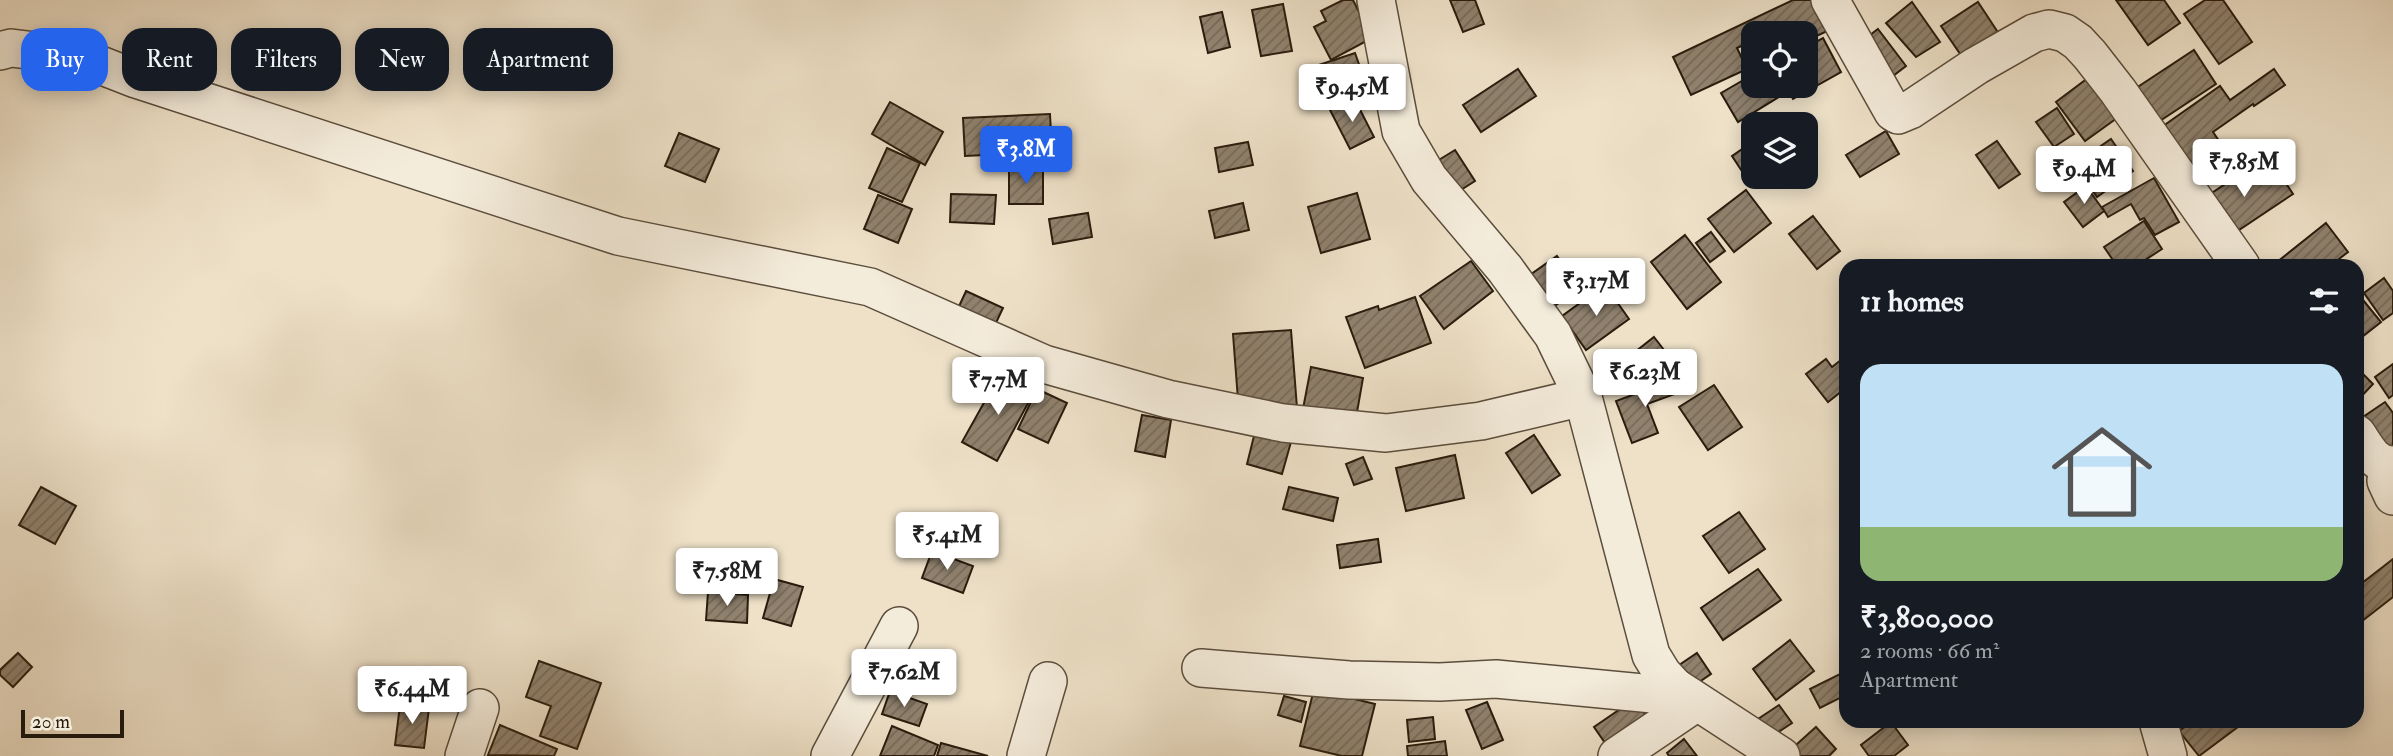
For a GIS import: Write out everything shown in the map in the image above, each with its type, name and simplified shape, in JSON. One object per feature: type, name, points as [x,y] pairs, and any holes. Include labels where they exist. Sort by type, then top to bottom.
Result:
[{"type":"street","points":[[1376,0],[1401,131],[1429,179],[1506,270],[1553,335],[1583,397],[1651,655],[1662,673],[1686,694],[1781,756]]},
{"type":"street","points":[[1830,0],[1893,112],[1898,115],[2034,33],[2049,29],[2065,33],[2078,41],[2118,91],[2236,259]]},
{"type":"street","points":[[0,51],[11,48],[77,56],[136,79],[618,236],[870,288],[1044,364],[1168,399],[1283,423],[1386,433],[1480,421],[1583,397]]},
{"type":"street","points":[[2364,444],[2391,476]]},
{"type":"street","points":[[831,756],[898,626]]},
{"type":"street","points":[[1201,668],[1349,680],[1440,682],[1496,679],[1653,694],[1686,694]]},
{"type":"street","points":[[1026,756],[1048,681]]},
{"type":"street","points":[[1617,756],[1686,694]]},
{"type":"street","points":[[464,756],[480,708]]},
{"type":"street","points":[[2160,728],[2168,756]]},
{"type":"building","points":[[1343,0],[1353,0],[1372,38],[1331,60],[1314,27],[1326,21],[1321,11]]},
{"type":"building","points":[[1450,0],[1475,0],[1484,24],[1463,32]]},
{"type":"building","points":[[1793,0],[1826,0],[1838,26],[1818,35],[1818,21],[1749,21]]},
{"type":"building","points":[[2116,0],[2164,0],[2180,23],[2148,45]]},
{"type":"building","points":[[2205,0],[2223,0],[2252,42],[2219,64],[2184,14]]},
{"type":"building","points":[[1912,2],[1940,42],[1916,57],[1886,23]]},
{"type":"building","points":[[1978,2],[2001,37],[1965,61],[1941,26]]},
{"type":"building","points":[[1283,4],[1292,51],[1261,56],[1252,10]]},
{"type":"building","points":[[1222,12],[1230,47],[1208,53],[1200,17]]},
{"type":"building","points":[[1741,25],[1741,46],[1737,48],[1741,56],[1741,72],[1691,95],[1673,57]]},
{"type":"building","points":[[1878,29],[1906,66],[1889,79],[1861,42]]},
{"type":"building","points":[[1823,38],[1841,72],[1818,85],[1818,41]]},
{"type":"building","points":[[2194,50],[2216,84],[2146,130],[2124,96]]},
{"type":"building","points":[[1355,53],[1366,84],[1326,97],[1316,66]]},
{"type":"building","points":[[1518,69],[1536,96],[1481,132],[1463,105]]},
{"type":"building","points":[[2274,69],[2285,85],[2213,132],[2228,154],[2183,185],[2149,136],[2220,86],[2230,100]]},
{"type":"building","points":[[2088,78],[2117,118],[2085,141],[2056,102]]},
{"type":"building","points":[[1741,81],[1741,98],[1777,98],[1754,112],[1741,112],[1741,120],[1738,122],[1721,93]]},
{"type":"building","points":[[1354,98],[1374,137],[1350,149],[1330,110]]},
{"type":"building","points":[[890,102],[943,132],[925,165],[872,134]]},
{"type":"building","points":[[2057,108],[2074,134],[2054,147],[2036,122]]},
{"type":"building","points":[[1050,114],[1052,152],[965,156],[963,118]]},
{"type":"building","points":[[1886,131],[1899,154],[1860,177],[1846,155]]},
{"type":"building","points":[[679,133],[719,149],[705,182],[665,166]]},
{"type":"building","points":[[2111,139],[2133,171],[2097,197],[2075,164]]},
{"type":"building","points":[[1997,141],[2020,174],[1999,188],[1976,155]]},
{"type":"building","points":[[1248,142],[1253,165],[1219,172],[1215,148]]},
{"type":"building","points":[[887,148],[920,163],[902,202],[869,188]]},
{"type":"building","points":[[1455,150],[1475,181],[1448,198],[1429,166]]},
{"type":"building","points":[[1741,150],[1741,170],[1732,156]]},
{"type":"building","points":[[2268,156],[2293,194],[2221,242],[2195,204]]},
{"type":"building","points":[[1009,167],[1043,167],[1043,204],[1009,204]]},
{"type":"building","points":[[2154,178],[2179,222],[2155,235],[2144,218],[2140,220],[2131,204],[2108,217],[2102,207]]},
{"type":"building","points":[[2086,186],[2104,211],[2083,227],[2064,202]]},
{"type":"building","points":[[1746,190],[1771,223],[1734,252],[1708,219]]},
{"type":"building","points":[[1357,193],[1370,239],[1321,253],[1308,207]]},
{"type":"building","points":[[951,194],[996,195],[994,224],[950,222]]},
{"type":"building","points":[[878,195],[912,209],[898,243],[864,229]]},
{"type":"building","points":[[1243,203],[1249,230],[1215,238],[1209,211]]},
{"type":"building","points":[[1088,213],[1092,237],[1053,244],[1049,219]]},
{"type":"building","points":[[1813,216],[1840,251],[1817,269],[1789,234]]},
{"type":"building","points":[[2144,221],[2162,249],[2147,259],[2112,259],[2104,247]]},
{"type":"building","points":[[2326,223],[2348,252],[2339,259],[2281,259]]},
{"type":"building","points":[[1711,232],[1725,251],[1710,262],[1696,243]]},
{"type":"building","points":[[1685,235],[1721,282],[1687,309],[1651,262]]},
{"type":"building","points":[[1557,256],[1580,288],[1550,309],[1527,277]]},
{"type":"building","points":[[1471,261],[1493,291],[1444,329],[1420,296]]},
{"type":"building","points":[[2384,278],[2393,291],[2393,313],[2383,320],[2364,293]]},
{"type":"building","points":[[1605,285],[1629,319],[1586,350],[1562,316]]},
{"type":"building","points":[[966,291],[1003,308],[987,342],[950,326]]},
{"type":"building","points":[[1415,297],[1431,343],[1365,368],[1346,317],[1378,306],[1379,310]]},
{"type":"building","points":[[2364,301],[2381,322],[2364,335]]},
{"type":"building","points":[[1291,330],[1297,408],[1239,413],[1233,334]]},
{"type":"building","points":[[1654,337],[1671,359],[1628,393],[1611,371]]},
{"type":"building","points":[[1826,359],[1832,367],[1839,362],[1839,393],[1828,402],[1806,374]]},
{"type":"building","points":[[2393,364],[2393,395],[2389,398],[2375,377]]},
{"type":"building","points":[[1311,367],[1363,378],[1356,418],[1303,409]]},
{"type":"building","points":[[1000,374],[1034,392],[997,461],[962,442]]},
{"type":"building","points":[[2364,375],[2373,384],[2364,394]]},
{"type":"building","points":[[1678,378],[1683,391],[1647,404],[1658,433],[1632,443],[1616,401]]},
{"type":"building","points":[[1714,385],[1742,427],[1708,450],[1679,407]]},
{"type":"building","points":[[1037,389],[1067,403],[1048,443],[1018,429]]},
{"type":"building","points":[[2385,402],[2393,413],[2393,473],[2364,431],[2364,416]]},
{"type":"building","points":[[1142,415],[1171,420],[1165,457],[1135,451]]},
{"type":"building","points":[[1255,432],[1291,442],[1282,474],[1247,464]]},
{"type":"building","points":[[1534,435],[1560,475],[1532,493],[1506,453]]},
{"type":"building","points":[[1455,455],[1464,498],[1406,511],[1396,468]]},
{"type":"building","points":[[1363,457],[1372,479],[1354,485],[1346,464]]},
{"type":"building","points":[[41,487],[76,506],[55,544],[19,525]]},
{"type":"building","points":[[1289,487],[1338,498],[1333,521],[1283,509]]},
{"type":"building","points":[[1739,512],[1765,549],[1729,573],[1703,536]]},
{"type":"building","points":[[1378,539],[1381,562],[1340,568],[1337,545]]},
{"type":"building","points":[[932,551],[973,566],[963,593],[922,578]]},
{"type":"building","points":[[2393,559],[2393,597],[2364,620],[2364,582]]},
{"type":"building","points":[[1758,569],[1781,600],[1723,640],[1701,608]]},
{"type":"building","points":[[774,579],[803,587],[791,626],[763,618]]},
{"type":"building","points":[[708,592],[748,595],[747,623],[706,620]]},
{"type":"building","points":[[1790,640],[1814,671],[1776,700],[1753,669]]},
{"type":"building","points":[[18,653],[32,667],[13,687],[0,675],[0,670]]},
{"type":"building","points":[[1697,653],[1711,674],[1677,697],[1663,676]]},
{"type":"building","points":[[539,661],[601,683],[577,749],[540,736],[551,706],[526,697]]},
{"type":"building","points":[[1839,674],[1839,698],[1820,708],[1810,689]]},
{"type":"building","points":[[1314,689],[1375,704],[1362,756],[1342,756],[1300,746]]},
{"type":"building","points":[[890,691],[927,704],[919,726],[882,714]]},
{"type":"building","points":[[1284,696],[1306,702],[1301,722],[1278,715]]},
{"type":"building","points":[[1635,699],[1655,730],[1614,756],[1594,727]]},
{"type":"building","points":[[1487,702],[1503,740],[1482,749],[1466,710]]},
{"type":"building","points":[[400,705],[429,708],[424,748],[395,745]]},
{"type":"building","points":[[1779,705],[1792,723],[1771,737],[1758,719]]},
{"type":"building","points":[[1433,717],[1435,739],[1409,742],[1407,720]]},
{"type":"building","points":[[500,725],[557,749],[554,756],[488,755]]},
{"type":"building","points":[[892,726],[938,745],[934,756],[880,756]]},
{"type":"building","points":[[1816,727],[1836,749],[1829,756],[1790,756],[1787,753]]},
{"type":"building","points":[[1883,728],[1895,728],[1908,745],[1894,756],[1869,756],[1861,745]]},
{"type":"building","points":[[2183,728],[2237,728],[2199,756],[2179,731]]},
{"type":"building","points":[[1684,739],[1697,756],[1669,756],[1667,753]]},
{"type":"building","points":[[1445,741],[1447,756],[1408,756],[1407,746]]},
{"type":"building","points":[[941,743],[988,756],[937,756]]}]
